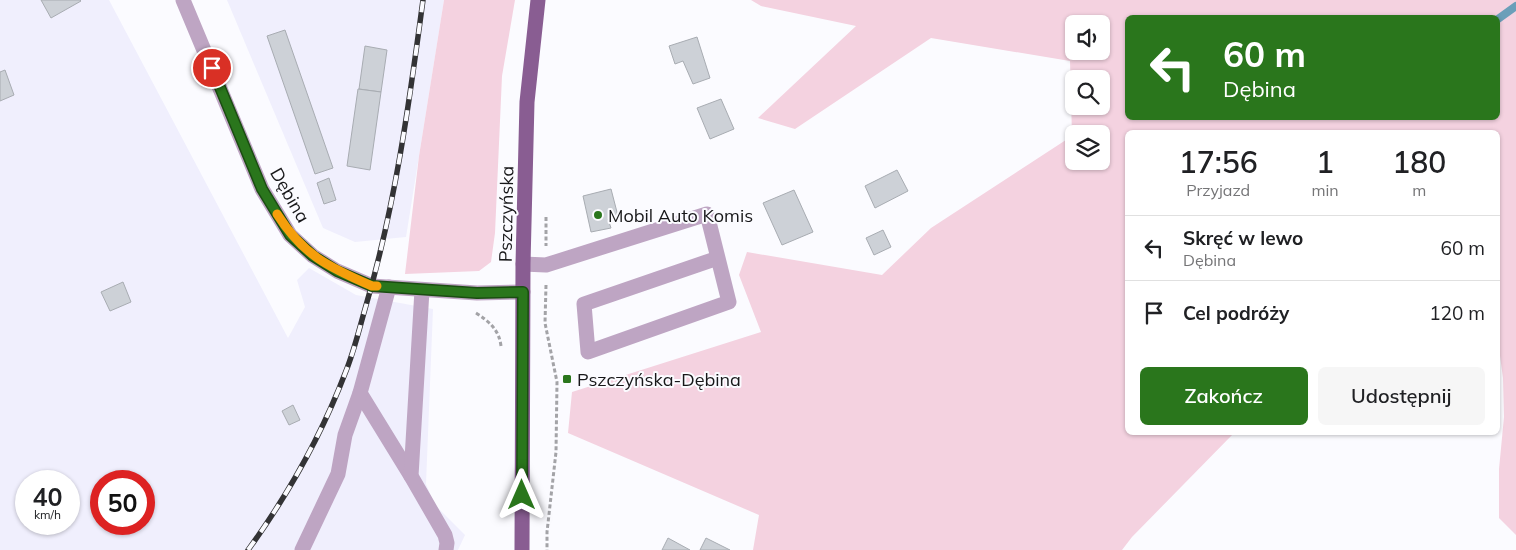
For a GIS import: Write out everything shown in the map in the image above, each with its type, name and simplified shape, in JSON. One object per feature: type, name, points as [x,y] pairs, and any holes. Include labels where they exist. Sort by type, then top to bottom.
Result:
[{"type":"main road","name":"Pszczyńska","points":[[522,550],[523,264],[527,102],[538,0]]},
{"type":"street","name":"Dębina","points":[[183,0],[262,189],[290,235],[313,256],[337,271],[372,286],[477,293],[523,292]]},
{"type":"street","points":[[523,264],[546,265],[707,214],[718,258],[729,302],[588,352],[584,304],[718,258]]},
{"type":"street","points":[[302,550],[338,474],[345,435],[360,393],[389,287]]},
{"type":"street","points":[[411,476],[422,290]]},
{"type":"street","points":[[360,393],[445,535],[446,550]]},
{"type":"path","points":[[546,265],[545,323],[557,382],[556,452],[547,532],[547,550]]},
{"type":"path","points":[[477,293],[475,312],[492,324],[498,334],[501,354]]},
{"type":"shaded area","points":[[0,0],[109,0],[288,338],[305,307],[297,280],[309,268],[356,295],[433,309],[426,484],[435,505],[465,535],[458,550],[0,550]]},
{"type":"shaded area","points":[[227,0],[444,0],[406,237],[355,242],[323,228]]},
{"type":"shaded area","points":[[444,0],[515,0],[502,76],[495,233],[491,262],[479,271],[405,274],[419,156]]},
{"type":"shaded area","points":[[751,0],[1516,0],[1516,535],[1499,518],[1499,469],[1504,417],[1503,378],[1500,356],[1500,130],[1125,130],[1125,435],[1232,435],[1132,537],[1122,550],[753,550],[759,515],[568,433],[572,392],[761,332],[739,275],[747,252],[882,275],[931,228],[1065,141],[1065,170],[1110,170],[1110,125],[1072,125],[1071,115],[1110,115],[1110,70],[1070,70],[1070,61],[931,38],[795,129],[758,118],[856,26],[761,6]]},
{"type":"building","points":[[41,0],[80,0],[81,1],[51,18]]},
{"type":"building","points":[[285,30],[333,168],[315,174],[267,36]]},
{"type":"building","points":[[697,37],[710,78],[693,84],[683,61],[675,64],[669,46]]},
{"type":"building","points":[[365,46],[387,50],[381,92],[359,89]]},
{"type":"building","points":[[5,70],[14,95],[0,101],[0,72]]},
{"type":"building","points":[[358,89],[381,92],[370,170],[347,166]]},
{"type":"building","points":[[721,99],[734,129],[710,139],[697,108]]},
{"type":"building","points":[[897,170],[908,191],[875,208],[865,186]]},
{"type":"building","points":[[329,178],[336,200],[324,204],[317,183]]},
{"type":"building","points":[[611,189],[618,216],[608,219],[611,228],[591,232],[583,196]]},
{"type":"building","points":[[794,190],[813,232],[782,245],[763,203]]},
{"type":"building","points":[[883,230],[891,247],[874,255],[866,238]]},
{"type":"building","points":[[123,282],[131,302],[110,311],[101,292]]},
{"type":"building","points":[[293,405],[300,420],[289,425],[282,411]]},
{"type":"building","points":[[668,538],[690,550],[662,550]]},
{"type":"building","points":[[706,538],[730,550],[700,550]]},
{"type":"waterway","points":[[1500,18],[1516,6]]},
{"type":"railway","points":[[248,550],[277,508],[303,464],[337,395],[352,356],[376,271],[393,194],[423,0]]},
{"type":"slow traffic","points":[[277,214],[290,235],[313,256],[337,271],[372,286],[377,286]]},
{"type":"place","name":"Mobil Auto Komis","points":[[598,215]]},
{"type":"place","name":"Pszczyńska-Dębina","points":[[567,379]]},
{"type":"route","points":[[212,68],[262,189],[290,235],[313,256],[337,271],[372,286],[477,293],[523,292],[522,495]]}]
